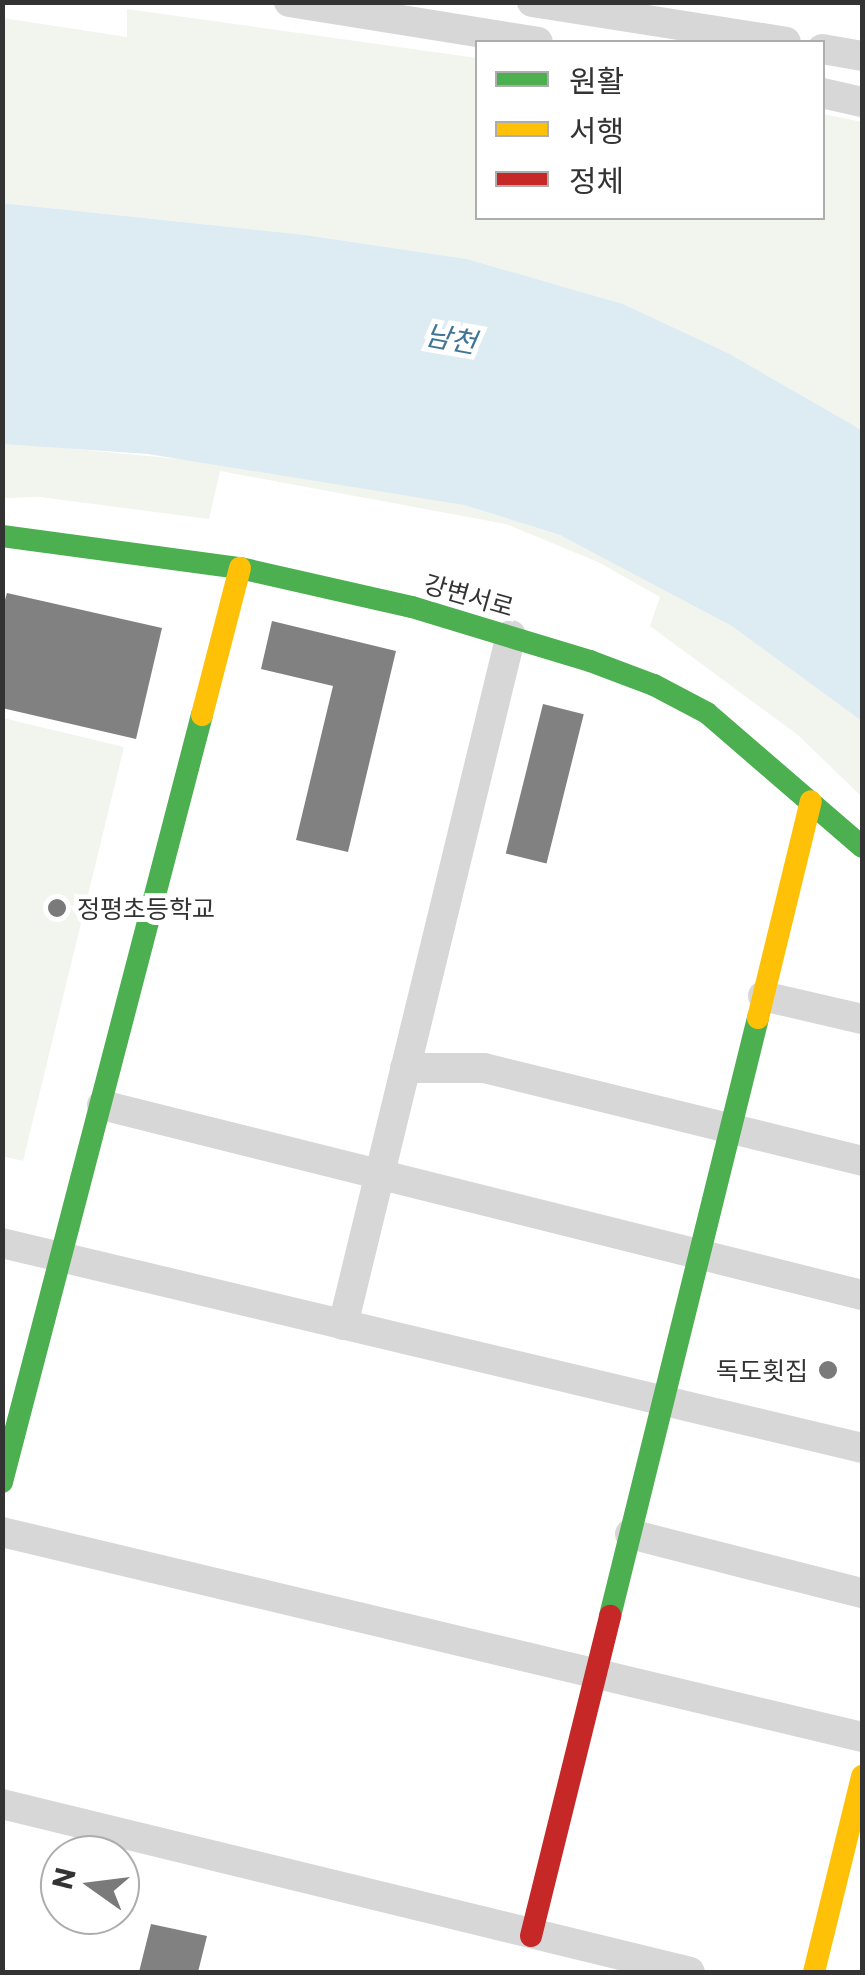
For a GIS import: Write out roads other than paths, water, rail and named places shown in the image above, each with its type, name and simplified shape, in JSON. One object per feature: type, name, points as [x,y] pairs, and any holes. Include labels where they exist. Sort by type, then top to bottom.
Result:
[{"type":"street","points":[[289,2],[526,40]]},
{"type":"street","points":[[388,18],[423,2]]},
{"type":"street","points":[[532,2],[773,40]]},
{"type":"street","points":[[825,50],[862,56]]},
{"type":"street","points":[[825,94],[862,102]]},
{"type":"street","name":"강변서로","points":[[2,536],[240,568],[511,635],[654,686],[707,714],[862,847]]},
{"type":"street","points":[[2,1482],[240,568]]},
{"type":"street","points":[[342,1325],[511,635]]},
{"type":"street","points":[[531,1936],[811,801]]},
{"type":"street","points":[[763,996],[862,1019]]},
{"type":"street","points":[[405,1068],[484,1068],[862,1161]]},
{"type":"street","points":[[102,1105],[862,1295]]},
{"type":"street","points":[[2,1243],[862,1448]]},
{"type":"street","points":[[2,1532],[862,1737]]},
{"type":"street","points":[[630,1534],[862,1593]]},
{"type":"street","points":[[814,1972],[862,1776]]},
{"type":"street","points":[[2,1804],[690,1972]]},
{"type":"water","name":"남천","points":[[2,203],[305,235],[467,259],[623,304],[728,353],[851,424],[862,431],[862,721],[732,626],[560,535],[464,505],[148,454],[3,444]]},
{"type":"place","name":"정평초등학교","points":[[57,908]]},
{"type":"place","name":"독도횟집","points":[[828,1370]]}]
